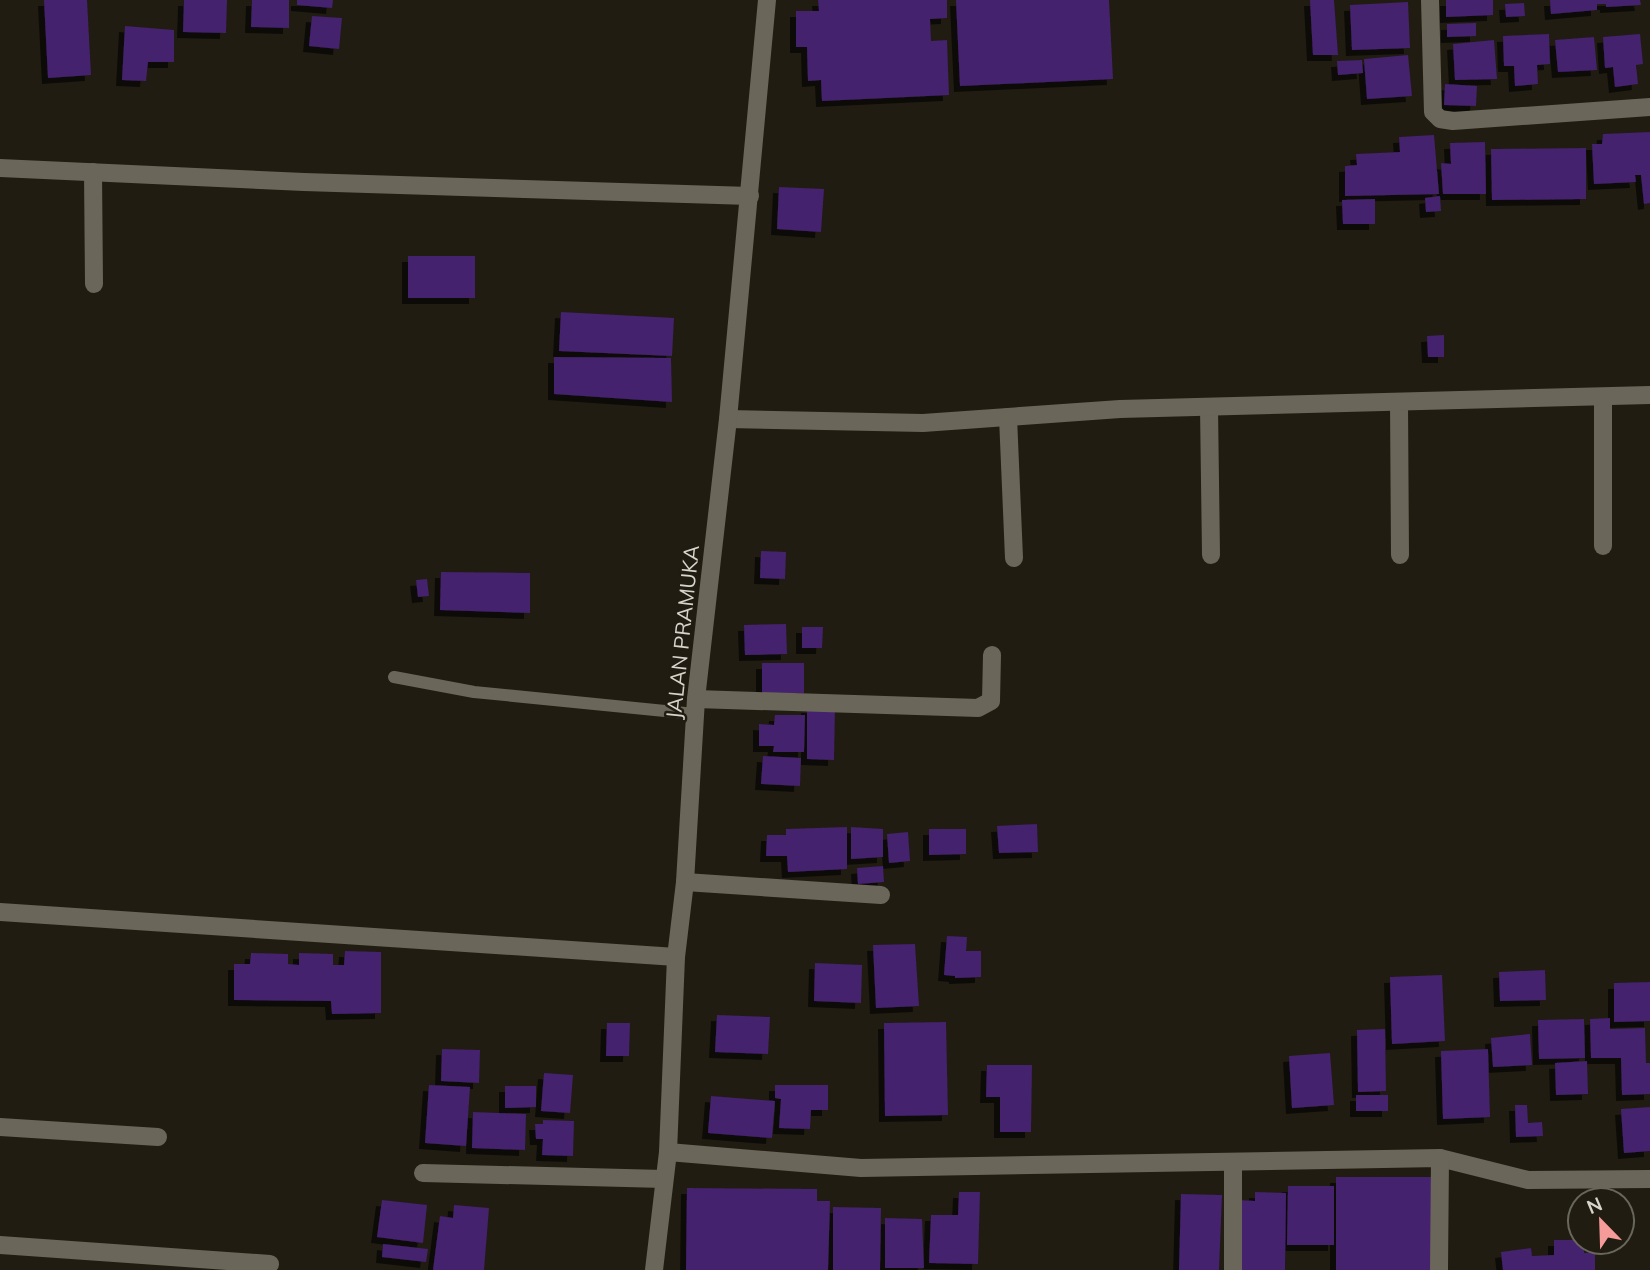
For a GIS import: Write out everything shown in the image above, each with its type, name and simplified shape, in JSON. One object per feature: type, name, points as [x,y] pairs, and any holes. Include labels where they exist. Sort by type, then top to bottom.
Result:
[{"type":"street","name":"JALAN PRAMUKA","points":[[654,1270],[668,1152],[676,957],[685,882],[696,707],[728,419],[767,0]]},
{"type":"street","points":[[1430,0],[1433,112],[1440,119],[1453,121],[1650,107]]},
{"type":"street","points":[[0,168],[318,183],[750,196]]},
{"type":"street","points":[[93,172],[94,285]]},
{"type":"street","points":[[728,419],[923,423],[1120,409],[1650,395]]},
{"type":"street","points":[[1603,397],[1603,546]]},
{"type":"street","points":[[1399,402],[1400,555]]},
{"type":"street","points":[[1209,407],[1211,555]]},
{"type":"street","points":[[1008,417],[1014,558]]},
{"type":"street","points":[[696,707],[978,708],[991,701],[992,655]]},
{"type":"street","points":[[685,882],[881,895]]},
{"type":"street","points":[[0,912],[676,957]]},
{"type":"street","points":[[0,1127],[158,1137]]},
{"type":"street","points":[[668,1152],[861,1168],[1440,1158],[1528,1180],[1650,1179]]},
{"type":"street","points":[[1439,1270],[1440,1158]]},
{"type":"street","points":[[1233,1162],[1233,1270]]},
{"type":"street","points":[[423,1173],[664,1179]]},
{"type":"street","points":[[0,1245],[270,1264]]},
{"type":"lane","points":[[394,677],[474,692],[696,707]]},
{"type":"building","points":[[44,0],[87,0],[91,75],[48,78]]},
{"type":"building","points":[[184,0],[227,0],[226,33],[183,32]]},
{"type":"building","points":[[252,0],[289,0],[289,28],[251,27]]},
{"type":"building","points":[[297,0],[333,0],[332,8],[297,5]]},
{"type":"building","points":[[818,0],[947,0],[947,18],[930,19],[931,41],[947,40],[949,95],[822,101],[821,80],[808,81],[807,47],[796,47],[796,11],[819,11]]},
{"type":"building","points":[[956,0],[1109,0],[1113,79],[960,86]]},
{"type":"building","points":[[1310,0],[1334,0],[1338,55],[1313,55]]},
{"type":"building","points":[[1446,0],[1493,0],[1493,15],[1446,17]]},
{"type":"building","points":[[1550,0],[1640,0],[1641,5],[1606,7],[1606,4],[1597,4],[1597,10],[1551,14]]},
{"type":"building","points":[[1408,2],[1410,48],[1352,50],[1350,5]]},
{"type":"building","points":[[1524,3],[1525,16],[1506,17],[1505,4]]},
{"type":"building","points":[[312,16],[342,18],[339,49],[309,46]]},
{"type":"building","points":[[1476,23],[1476,36],[1447,37],[1447,24]]},
{"type":"building","points":[[125,26],[174,30],[174,62],[148,62],[146,81],[122,80]]},
{"type":"building","points":[[1549,34],[1550,64],[1537,65],[1538,84],[1515,86],[1514,66],[1504,66],[1503,36]]},
{"type":"building","points":[[1640,34],[1643,64],[1636,65],[1638,84],[1615,87],[1613,67],[1605,68],[1603,37]]},
{"type":"building","points":[[1594,37],[1597,70],[1558,72],[1555,40]]},
{"type":"building","points":[[1494,40],[1497,79],[1455,80],[1453,44]]},
{"type":"building","points":[[1408,55],[1412,96],[1367,99],[1364,59]]},
{"type":"building","points":[[1362,60],[1363,73],[1338,75],[1337,61]]},
{"type":"building","points":[[1445,84],[1477,86],[1476,106],[1444,105]]},
{"type":"building","points":[[1650,132],[1650,203],[1644,204],[1641,175],[1635,175],[1636,182],[1594,184],[1592,144],[1602,144],[1603,134]]},
{"type":"building","points":[[1434,135],[1439,194],[1345,196],[1345,166],[1357,165],[1356,154],[1400,152],[1399,137]]},
{"type":"building","points":[[1485,142],[1486,194],[1443,194],[1441,163],[1451,164],[1450,143]]},
{"type":"building","points":[[1586,148],[1586,199],[1492,200],[1491,149]]},
{"type":"building","points":[[779,187],[824,189],[821,232],[777,229]]},
{"type":"building","points":[[1440,196],[1441,211],[1426,212],[1425,198]]},
{"type":"building","points":[[1375,199],[1375,224],[1343,224],[1342,200]]},
{"type":"building","points":[[408,256],[475,256],[475,298],[408,298]]},
{"type":"building","points":[[561,312],[674,318],[672,356],[559,351]]},
{"type":"building","points":[[1444,335],[1444,357],[1428,357],[1427,336]]},
{"type":"building","points":[[554,357],[671,358],[672,402],[554,394]]},
{"type":"building","points":[[761,551],[786,552],[785,579],[760,578]]},
{"type":"building","points":[[441,572],[530,573],[530,613],[440,610]]},
{"type":"building","points":[[427,579],[429,596],[418,597],[416,580]]},
{"type":"building","points":[[786,624],[787,654],[745,655],[744,625]]},
{"type":"building","points":[[802,627],[823,627],[822,648],[802,648]]},
{"type":"building","points":[[762,663],[804,663],[804,693],[762,694]]},
{"type":"building","points":[[807,707],[835,708],[834,760],[807,759]]},
{"type":"building","points":[[775,715],[805,715],[804,752],[773,752],[774,746],[759,746],[759,724],[774,725]]},
{"type":"building","points":[[763,756],[801,758],[800,786],[761,784]]},
{"type":"building","points":[[1037,824],[1038,852],[999,853],[997,826]]},
{"type":"building","points":[[847,827],[847,869],[788,872],[787,856],[766,856],[767,835],[786,835],[786,829]]},
{"type":"building","points":[[851,827],[883,829],[883,857],[851,859]]},
{"type":"building","points":[[929,829],[966,829],[966,854],[929,855]]},
{"type":"building","points":[[908,832],[910,861],[889,863],[887,834]]},
{"type":"building","points":[[883,866],[884,882],[858,884],[857,868]]},
{"type":"building","points":[[947,936],[967,937],[966,951],[981,951],[981,977],[955,978],[944,975]]},
{"type":"building","points":[[915,944],[919,1006],[876,1008],[873,945]]},
{"type":"building","points":[[345,951],[381,952],[381,1013],[332,1014],[331,1001],[234,1000],[234,964],[250,964],[251,953],[288,954],[288,964],[299,965],[299,953],[333,954],[333,965],[344,965]]},
{"type":"building","points":[[815,963],[862,965],[861,1003],[814,1001]]},
{"type":"building","points":[[1545,970],[1546,1000],[1500,1001],[1499,972]]},
{"type":"building","points":[[1442,975],[1445,1041],[1392,1044],[1390,977]]},
{"type":"building","points":[[1650,982],[1650,1021],[1614,1022],[1614,983]]},
{"type":"building","points":[[717,1015],[770,1017],[768,1054],[715,1052]]},
{"type":"building","points":[[1610,1018],[1610,1029],[1645,1028],[1646,1063],[1650,1063],[1650,1094],[1622,1095],[1621,1058],[1591,1058],[1590,1019]]},
{"type":"building","points":[[1584,1019],[1585,1058],[1539,1059],[1538,1020]]},
{"type":"building","points":[[946,1022],[948,1115],[885,1116],[884,1023]]},
{"type":"building","points":[[607,1023],[630,1023],[629,1056],[606,1056]]},
{"type":"building","points":[[1385,1029],[1386,1091],[1358,1092],[1357,1030]]},
{"type":"building","points":[[1530,1034],[1532,1065],[1493,1067],[1491,1038]]},
{"type":"building","points":[[442,1049],[480,1050],[479,1083],[441,1081]]},
{"type":"building","points":[[1488,1049],[1490,1117],[1443,1119],[1441,1051]]},
{"type":"building","points":[[1330,1053],[1334,1105],[1292,1108],[1289,1056]]},
{"type":"building","points":[[1587,1061],[1588,1094],[1556,1095],[1555,1063]]},
{"type":"building","points":[[987,1065],[1032,1065],[1031,1132],[1000,1132],[1000,1097],[986,1097]]},
{"type":"building","points":[[544,1073],[573,1075],[570,1113],[541,1111]]},
{"type":"building","points":[[429,1085],[470,1087],[466,1146],[425,1143]]},
{"type":"building","points":[[775,1085],[828,1085],[828,1110],[811,1110],[810,1129],[779,1128],[781,1099],[775,1098]]},
{"type":"building","points":[[505,1086],[536,1086],[536,1107],[505,1108]]},
{"type":"building","points":[[1356,1095],[1388,1095],[1388,1111],[1356,1111]]},
{"type":"building","points":[[711,1096],[775,1101],[772,1138],[708,1133]]},
{"type":"building","points":[[1515,1105],[1527,1105],[1528,1123],[1542,1122],[1543,1136],[1516,1137]]},
{"type":"building","points":[[1650,1107],[1650,1151],[1624,1153],[1621,1109]]},
{"type":"building","points":[[473,1112],[526,1114],[525,1150],[472,1148]]},
{"type":"building","points":[[543,1120],[574,1121],[573,1156],[542,1155],[543,1139],[536,1139],[535,1124],[543,1124]]},
{"type":"building","points":[[1336,1177],[1434,1177],[1434,1270],[1336,1270]]},
{"type":"building","points":[[1288,1186],[1334,1186],[1334,1245],[1287,1245]]},
{"type":"building","points":[[687,1188],[817,1189],[817,1201],[830,1201],[828,1270],[686,1270]]},
{"type":"building","points":[[959,1192],[980,1192],[978,1264],[929,1263],[931,1215],[958,1215]]},
{"type":"building","points":[[1255,1192],[1286,1193],[1285,1270],[1237,1270],[1238,1200],[1255,1201]]},
{"type":"building","points":[[1181,1194],[1222,1195],[1219,1270],[1179,1270]]},
{"type":"building","points":[[382,1200],[427,1205],[423,1243],[377,1237]]},
{"type":"building","points":[[454,1205],[489,1208],[484,1270],[433,1270],[440,1216],[453,1218]]},
{"type":"building","points":[[833,1207],[881,1208],[880,1270],[833,1270]]},
{"type":"building","points":[[885,1218],[922,1219],[924,1268],[885,1268]]},
{"type":"building","points":[[1554,1240],[1566,1240],[1566,1256],[1595,1256],[1595,1270],[1503,1270],[1501,1252],[1531,1248],[1532,1256],[1554,1255]]},
{"type":"building","points":[[383,1244],[428,1249],[426,1262],[382,1257]]}]
